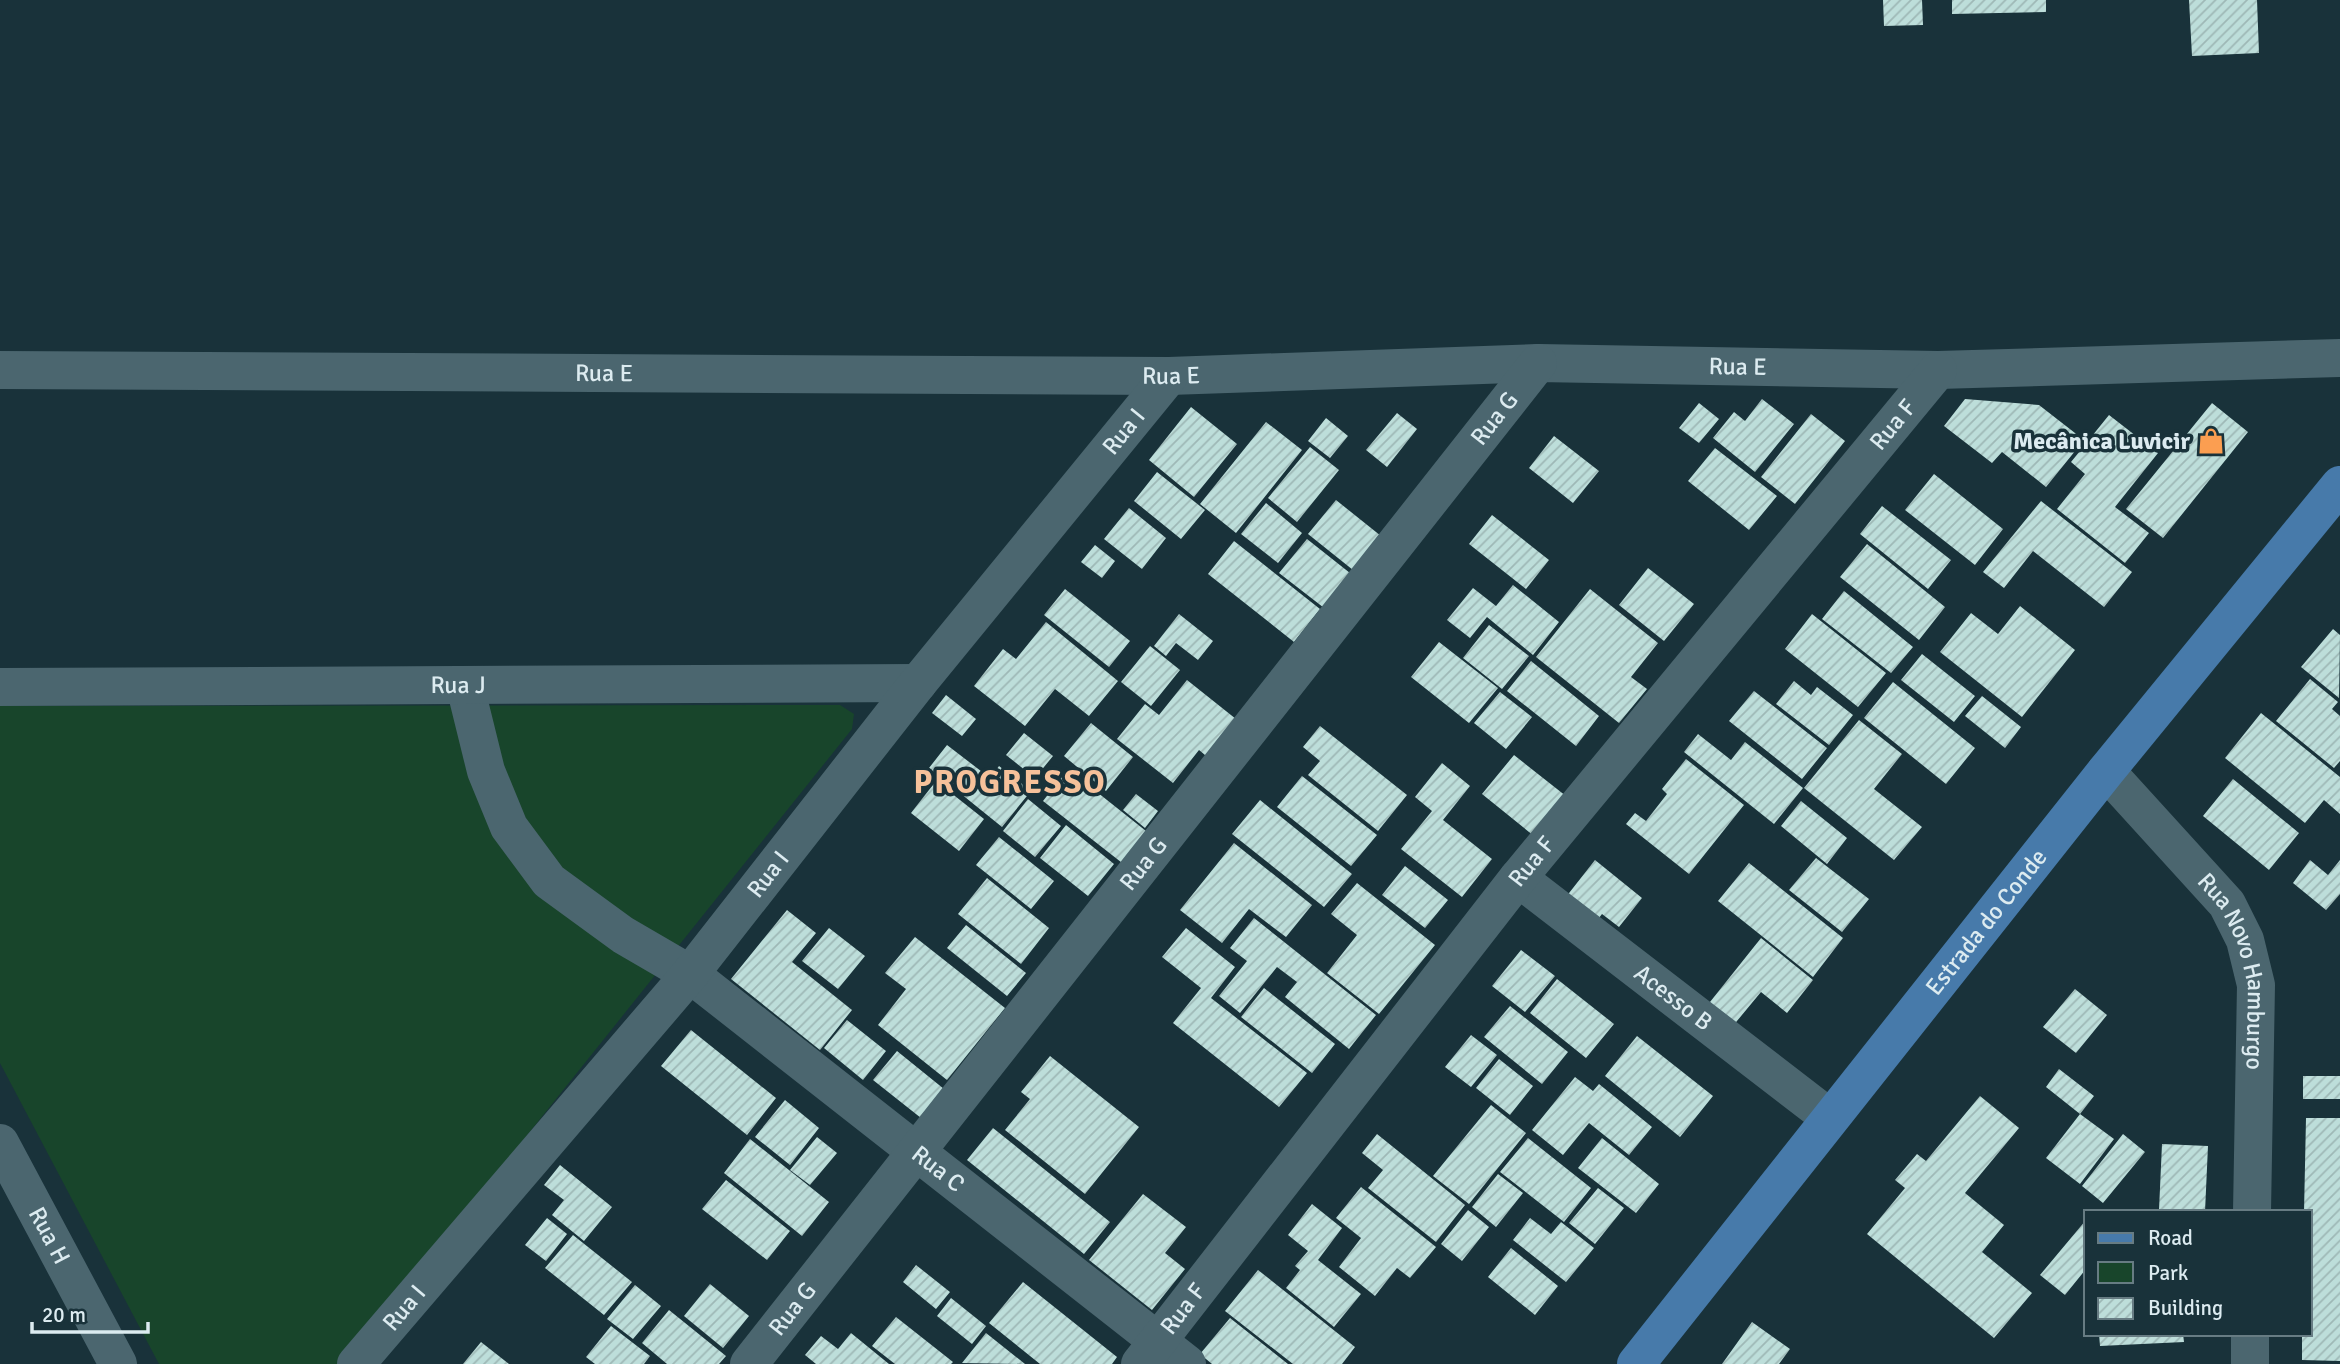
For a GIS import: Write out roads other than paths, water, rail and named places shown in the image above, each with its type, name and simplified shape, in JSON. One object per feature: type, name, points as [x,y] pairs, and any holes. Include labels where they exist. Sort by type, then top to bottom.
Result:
[{"type":"main road","name":"Estrada do Conde","points":[[1636,1364],[2106,771],[2340,485]]},
{"type":"street","name":"Rua E","points":[[0,370],[1168,376],[1538,363],[1938,370],[2340,358]]},
{"type":"street","name":"Rua G","points":[[749,1364],[1538,363]]},
{"type":"street","name":"Rua F","points":[[1162,1356],[1518,878],[1938,370]]},
{"type":"street","name":"Rua I","points":[[356,1364],[690,974],[918,683],[1168,376]]},
{"type":"street","name":"Rua J","points":[[0,687],[918,683]]},
{"type":"street","name":"Rua C","points":[[465,686],[486,771],[509,827],[549,881],[623,935],[690,974],[917,1154],[1162,1356]]},
{"type":"street","name":"Rua Novo Hamburgo","points":[[2106,771],[2227,904],[2245,940],[2256,985],[2252,1210]]},
{"type":"street","name":"Acesso B","points":[[1518,878],[1830,1118]]},
{"type":"street","name":"Rua H","points":[[0,1143],[118,1364]]},
{"type":"street","points":[[2250,1336],[2250,1364]]},
{"type":"place","name":"Mecânica Luvicir","points":[[2211,441]]},
{"type":"district","name":"PROGRESSO","points":[[1010,782]]}]
